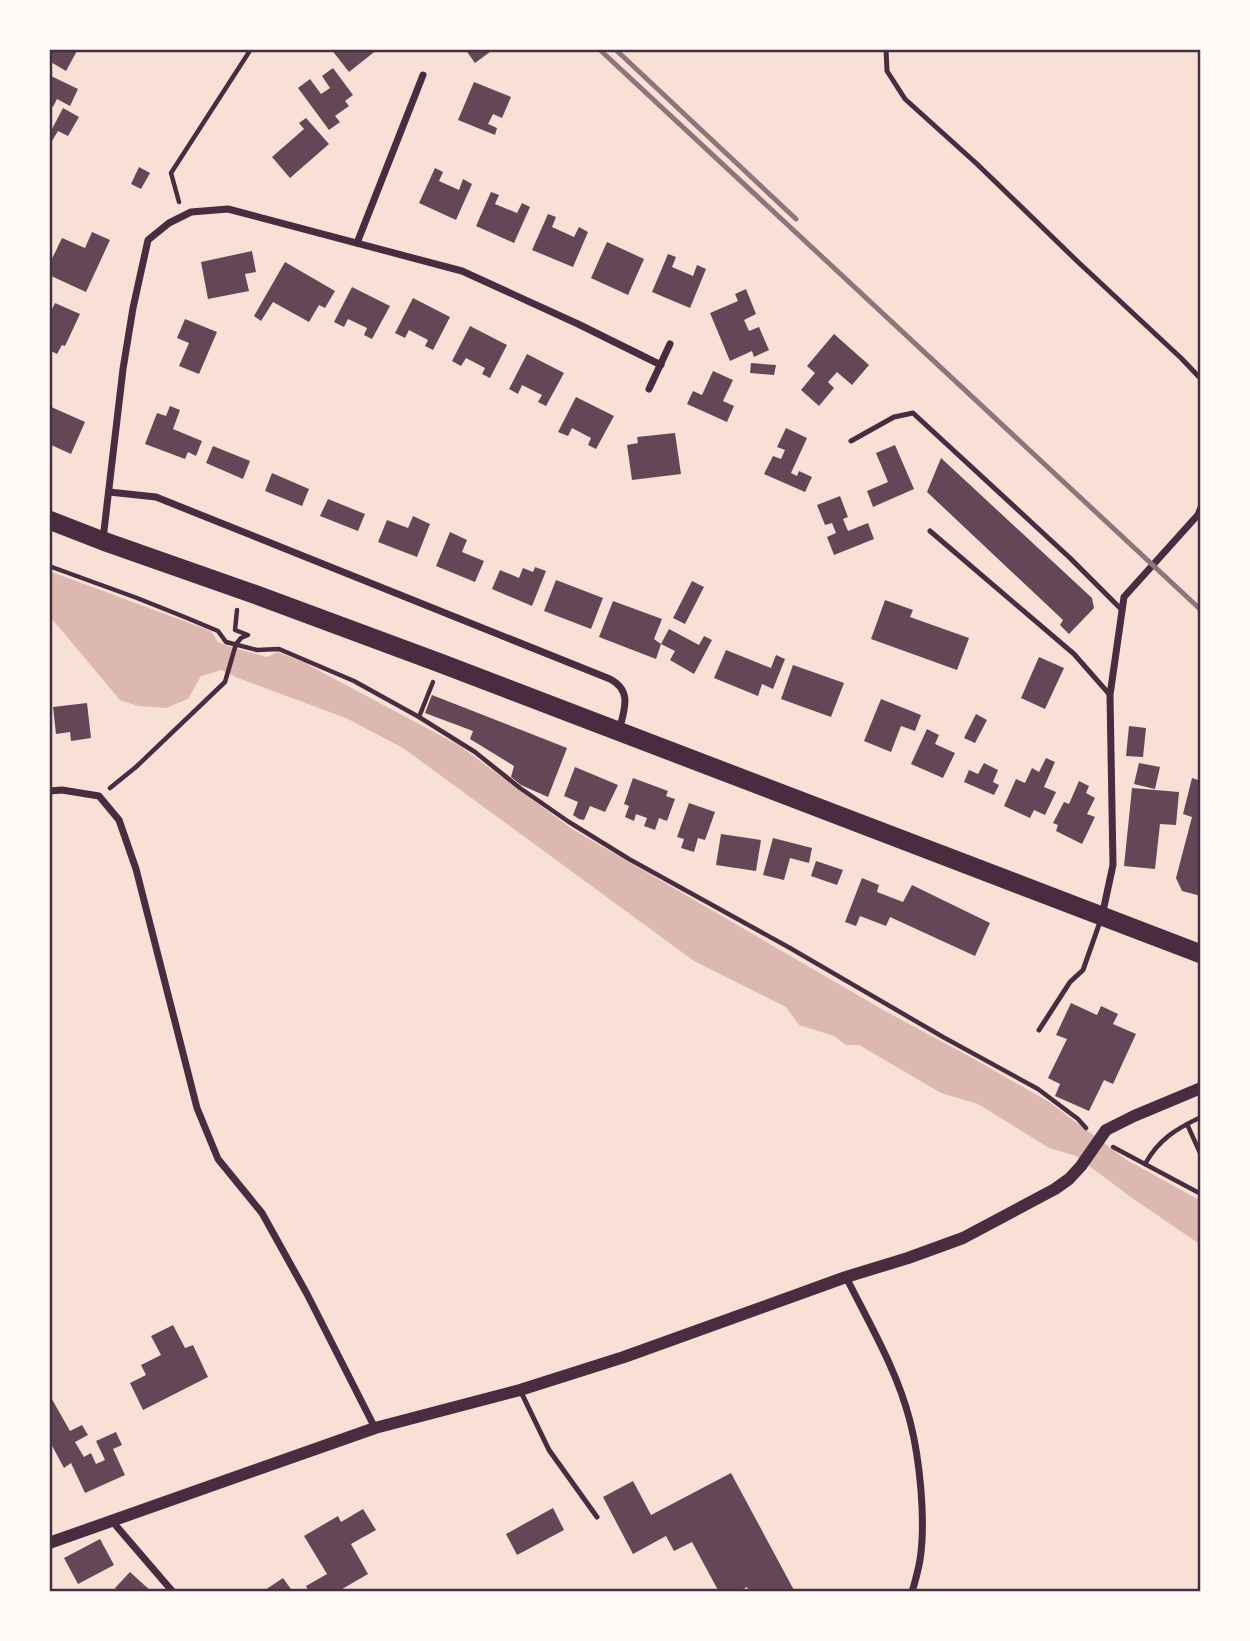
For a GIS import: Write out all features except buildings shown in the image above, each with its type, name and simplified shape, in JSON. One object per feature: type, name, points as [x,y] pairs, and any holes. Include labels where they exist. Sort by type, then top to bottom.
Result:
[{"type":"highway","points":[[49,520],[239,588],[721,769],[1200,955]]},
{"type":"street","points":[[357,243],[423,75]]},
{"type":"street","points":[[103,541],[122,369],[142,260],[148,240],[169,223],[191,212],[228,209],[462,271],[661,365]]},
{"type":"street","points":[[649,389],[670,344]]},
{"type":"street","points":[[109,492],[156,497],[610,679],[618,683],[625,694],[619,731]]},
{"type":"street","points":[[1102,916],[1113,864],[1110,695],[1124,597],[1196,517]]},
{"type":"street","points":[[49,791],[62,790],[99,796],[118,820],[136,869],[197,1108],[218,1159],[261,1213],[313,1305],[375,1428]]},
{"type":"street","points":[[49,1543],[375,1428],[520,1390],[624,1357],[963,1238],[1055,1189],[1081,1166],[1105,1130],[1201,1087]]},
{"type":"street","points":[[846,1277],[893,1373],[909,1420],[919,1474],[922,1512],[920,1560],[912,1592]]},
{"type":"street","points":[[111,1520],[173,1592]]},
{"type":"lane","points":[[886,49],[887,71],[905,99],[977,164],[1201,379]]},
{"type":"lane","points":[[851,441],[894,416],[913,412],[1122,610]]},
{"type":"lane","points":[[1196,517],[1201,505]]},
{"type":"lane","points":[[930,531],[1074,654],[1110,695]]},
{"type":"lane","points":[[1039,1030],[1070,982],[1083,970],[1102,916]]},
{"type":"lane","points":[[520,1390],[549,1450],[597,1517]]},
{"type":"path","points":[[183,216],[172,173],[250,49]]},
{"type":"path","points":[[49,566],[218,631],[226,642],[257,650],[279,649],[354,681],[475,752],[520,788],[629,859],[1038,1089],[1078,1119],[1091,1133]]},
{"type":"path","points":[[99,796],[136,767],[225,682],[236,644],[248,635],[235,630]]},
{"type":"path","points":[[419,717],[440,663]]},
{"type":"path","points":[[1145,1164],[1157,1144],[1201,1116]]},
{"type":"path","points":[[1187,1124],[1201,1155]]},
{"type":"path","points":[[1107,1144],[1201,1194]]},
{"type":"shaded area","points":[[49,571],[211,631],[218,642],[231,647],[267,657],[278,652],[305,663],[460,746],[572,829],[887,1012],[1049,1102],[1125,1159],[1201,1201],[1201,1245],[1076,1156],[1049,1148],[978,1104],[941,1093],[859,1045],[846,1045],[834,1036],[799,1025],[786,1007],[694,961],[403,748],[346,718],[222,670],[201,676],[188,699],[166,708],[138,706],[120,700],[49,618]]},
{"type":"railway","points":[[599,49],[1201,610]]},
{"type":"railway","points":[[615,49],[796,219]]}]
